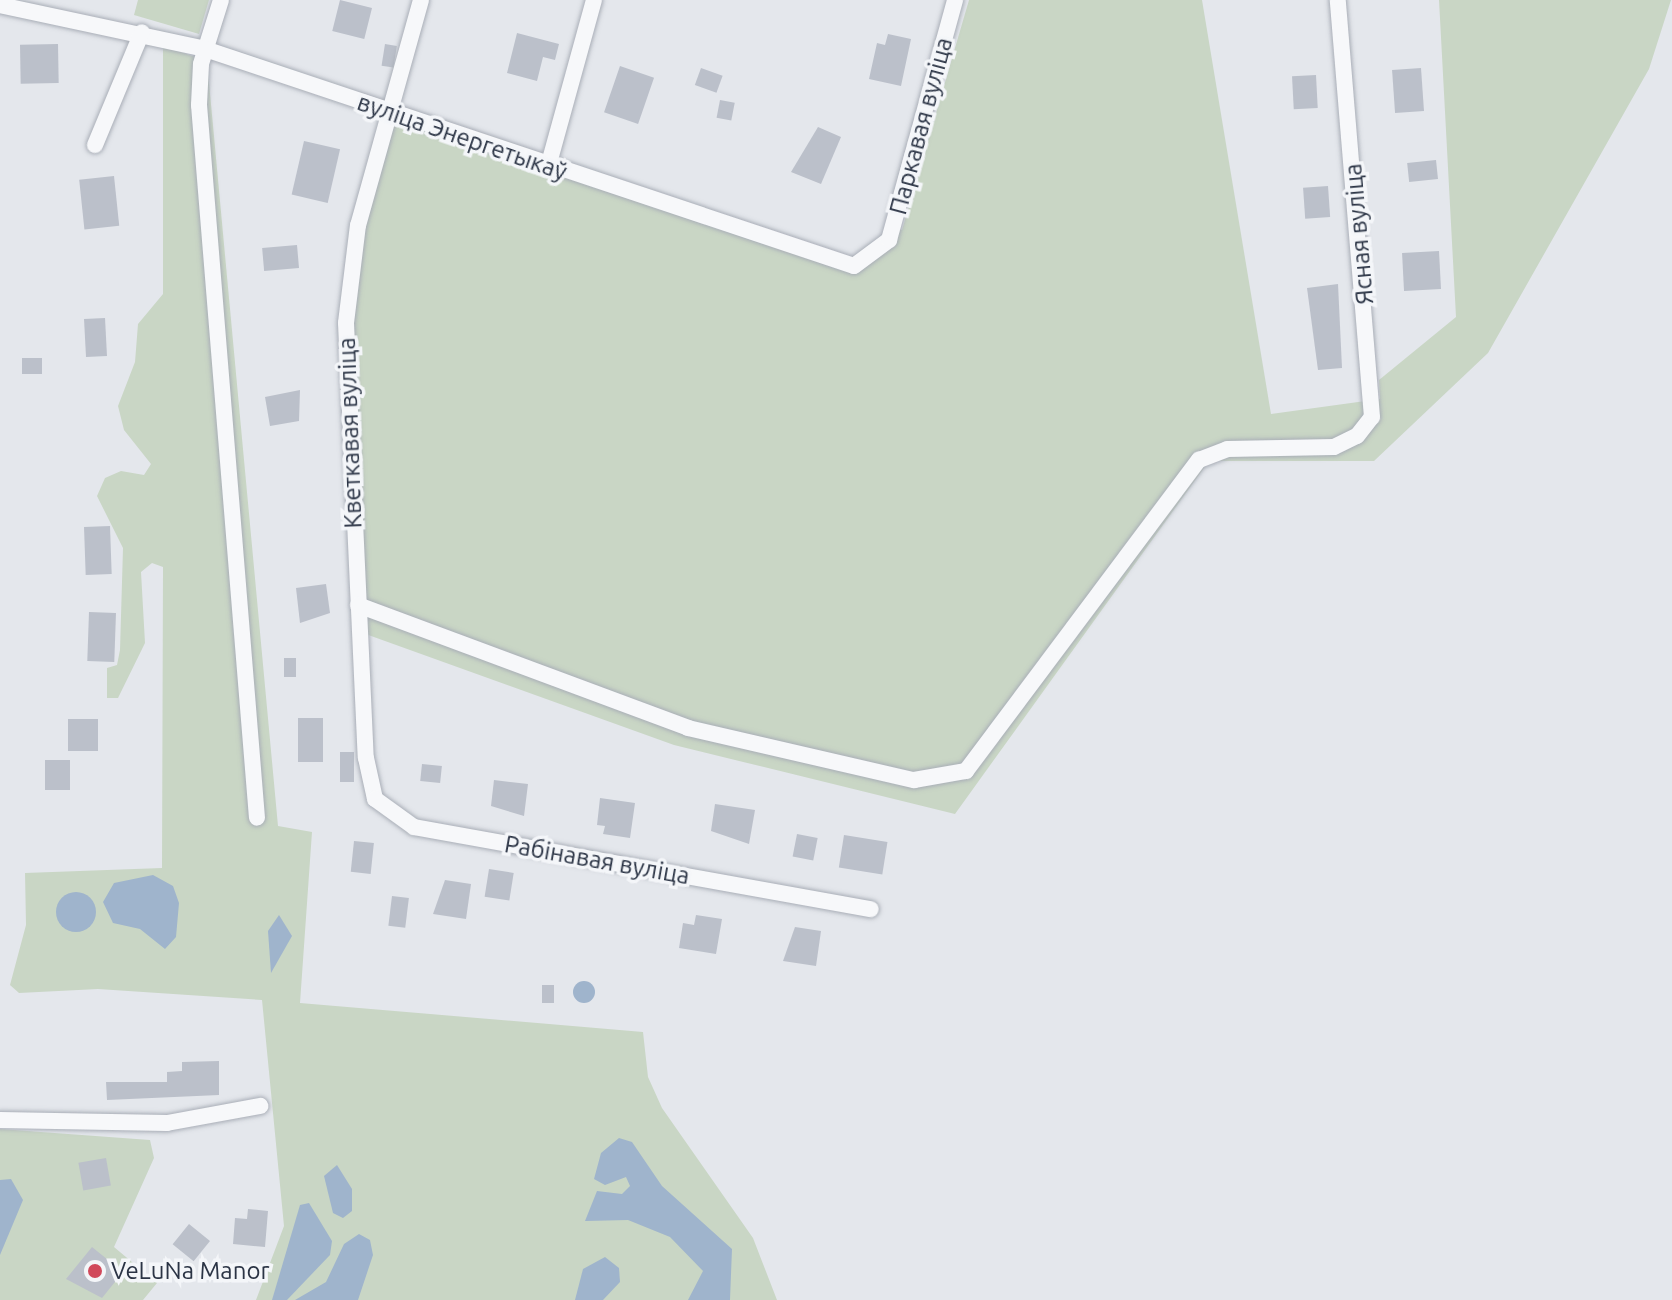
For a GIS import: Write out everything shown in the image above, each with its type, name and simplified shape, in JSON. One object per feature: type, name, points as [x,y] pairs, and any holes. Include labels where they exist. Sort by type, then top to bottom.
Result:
[{"type":"street","points":[[221,0],[205,49],[200,128],[257,818]]},
{"type":"street","points":[[389,112],[421,0]]},
{"type":"street","points":[[548,167],[594,0]]},
{"type":"street","name":"Паркавая вуліца","points":[[883,250],[955,0]]},
{"type":"street","name":"Ясная вуліца","points":[[358,605],[688,728],[914,780],[942,779],[966,771],[989,748],[1199,460],[1227,449],[1334,447],[1366,428],[1374,402],[1338,0]]},
{"type":"street","name":"вуліца Энергетыкаў","points":[[0,5],[34,4],[205,49],[843,265],[883,250]]},
{"type":"street","points":[[95,145],[142,32]]},
{"type":"street","name":"Кветкавая вуліца","points":[[366,758],[346,323],[358,225],[389,112]]},
{"type":"street","name":"Рабінавая вуліца","points":[[366,758],[375,799],[414,827],[871,909]]},
{"type":"street","points":[[0,1120],[146,1124],[260,1106]]},
{"type":"green space","points":[[138,0],[209,0],[199,34],[134,15]]},
{"type":"green space","points":[[969,0],[1202,0],[1271,414],[1380,399],[1379,380],[1456,317],[1439,0],[1671,0],[1649,69],[1488,353],[1374,461],[1209,461],[955,814],[674,745],[360,632],[346,323],[389,112],[843,265],[894,228],[902,230]]},
{"type":"green space","points":[[163,46],[207,61],[278,826],[312,832],[300,1003],[643,1032],[648,1077],[662,1108],[753,1238],[777,1300],[256,1300],[284,1226],[262,1000],[98,989],[19,993],[10,985],[26,925],[25,873],[162,868],[163,567],[152,563],[141,572],[145,643],[118,698],[107,698],[107,668],[117,665],[120,650],[123,548],[97,496],[105,478],[121,471],[144,475],[151,464],[124,430],[118,406],[135,362],[138,324],[163,294]]},
{"type":"green space","points":[[0,1129],[150,1140],[154,1158],[114,1247],[157,1283],[143,1300],[0,1300]]},
{"type":"water","points":[[153,875],[173,886],[179,903],[176,937],[165,949],[140,929],[113,923],[103,902],[114,883]]},
{"type":"water","points":[[76,892],[90,898],[96,912],[90,926],[76,932],[62,926],[56,912],[62,898]]},
{"type":"water","points":[[279,915],[292,936],[271,973],[268,931]]},
{"type":"water","points":[[584,981],[592,984],[595,992],[592,1000],[584,1003],[576,1000],[573,992],[576,984]]},
{"type":"water","points":[[619,1138],[632,1142],[662,1186],[732,1249],[730,1300],[688,1300],[703,1271],[670,1237],[628,1220],[585,1221],[597,1191],[622,1194],[630,1186],[626,1177],[605,1185],[594,1179],[601,1153]]},
{"type":"water","points":[[337,1165],[352,1189],[352,1211],[343,1218],[333,1213],[324,1176]]},
{"type":"water","points":[[11,1179],[23,1200],[0,1255],[0,1180]]},
{"type":"water","points":[[309,1203],[332,1241],[330,1255],[287,1300],[272,1300],[300,1205]]},
{"type":"water","points":[[359,1234],[370,1240],[373,1255],[358,1300],[295,1300],[326,1282],[344,1244]]},
{"type":"water","points":[[605,1257],[619,1268],[620,1282],[603,1300],[575,1300],[583,1269]]},
{"type":"building","points":[[340,0],[372,8],[364,39],[332,31]]},
{"type":"building","points":[[517,33],[559,44],[555,60],[543,57],[537,81],[507,73]]},
{"type":"building","points":[[888,34],[911,39],[901,86],[869,79],[877,43],[885,45]]},
{"type":"building","points":[[58,44],[59,83],[21,84],[20,45]]},
{"type":"building","points":[[385,44],[397,46],[393,68],[382,66]]},
{"type":"building","points":[[620,66],[654,78],[638,124],[604,112]]},
{"type":"building","points":[[701,68],[723,76],[716,93],[695,85]]},
{"type":"building","points":[[1421,68],[1424,111],[1395,113],[1392,70]]},
{"type":"building","points":[[1316,75],[1318,108],[1294,109],[1292,76]]},
{"type":"building","points":[[720,100],[735,103],[731,121],[717,118]]},
{"type":"building","points":[[818,127],[841,137],[821,184],[791,172]]},
{"type":"building","points":[[304,141],[340,149],[328,203],[292,195]]},
{"type":"building","points":[[1436,160],[1438,179],[1409,182],[1407,163]]},
{"type":"building","points":[[114,176],[119,226],[84,229],[79,180]]},
{"type":"building","points":[[1328,186],[1330,217],[1305,219],[1303,188]]},
{"type":"building","points":[[297,245],[299,268],[264,271],[262,248]]},
{"type":"building","points":[[1439,251],[1441,289],[1404,291],[1402,253]]},
{"type":"building","points":[[1338,284],[1342,368],[1318,370],[1307,288]]},
{"type":"building","points":[[105,318],[107,356],[86,357],[84,319]]},
{"type":"building","points":[[22,358],[42,358],[42,374],[22,374]]},
{"type":"building","points":[[300,390],[299,421],[270,426],[265,397]]},
{"type":"building","points":[[110,526],[112,574],[86,575],[84,527]]},
{"type":"building","points":[[326,584],[330,613],[300,623],[296,588]]},
{"type":"building","points":[[89,612],[116,613],[114,662],[87,661]]},
{"type":"building","points":[[284,658],[296,658],[296,677],[284,677]]},
{"type":"building","points":[[298,718],[323,718],[323,762],[298,762]]},
{"type":"building","points":[[68,719],[98,719],[98,751],[68,751]]},
{"type":"building","points":[[340,752],[354,752],[354,782],[340,782]]},
{"type":"building","points":[[45,760],[70,760],[70,790],[45,790]]},
{"type":"building","points":[[422,764],[442,766],[440,783],[420,781]]},
{"type":"building","points":[[494,780],[528,784],[524,816],[491,806]]},
{"type":"building","points":[[600,798],[635,803],[630,838],[603,834],[605,826],[597,825]]},
{"type":"building","points":[[715,804],[755,810],[749,844],[711,831]]},
{"type":"building","points":[[797,834],[818,838],[813,861],[793,857]]},
{"type":"building","points":[[844,835],[887,842],[882,874],[839,868]]},
{"type":"building","points":[[354,841],[374,843],[371,874],[351,872]]},
{"type":"building","points":[[489,869],[514,873],[509,901],[485,897]]},
{"type":"building","points":[[445,880],[471,884],[466,919],[433,914]]},
{"type":"building","points":[[392,896],[409,898],[405,928],[388,926]]},
{"type":"building","points":[[696,915],[722,919],[716,954],[679,948],[683,923],[694,925]]},
{"type":"building","points":[[795,927],[821,931],[816,966],[783,961]]},
{"type":"building","points":[[542,985],[554,985],[554,1003],[542,1003]]},
{"type":"building","points":[[219,1061],[219,1095],[107,1100],[106,1082],[167,1082],[167,1072],[182,1071],[182,1062]]},
{"type":"building","points":[[106,1158],[111,1186],[83,1190],[78,1163]]},
{"type":"building","points":[[248,1209],[268,1211],[265,1247],[233,1244],[235,1218],[247,1219]]},
{"type":"building","points":[[189,1224],[210,1241],[194,1261],[173,1244]]},
{"type":"building","points":[[92,1247],[123,1272],[102,1298],[66,1279]]},
{"type":"place","name":"VeLuNa Manor","points":[[95,1271]]}]
